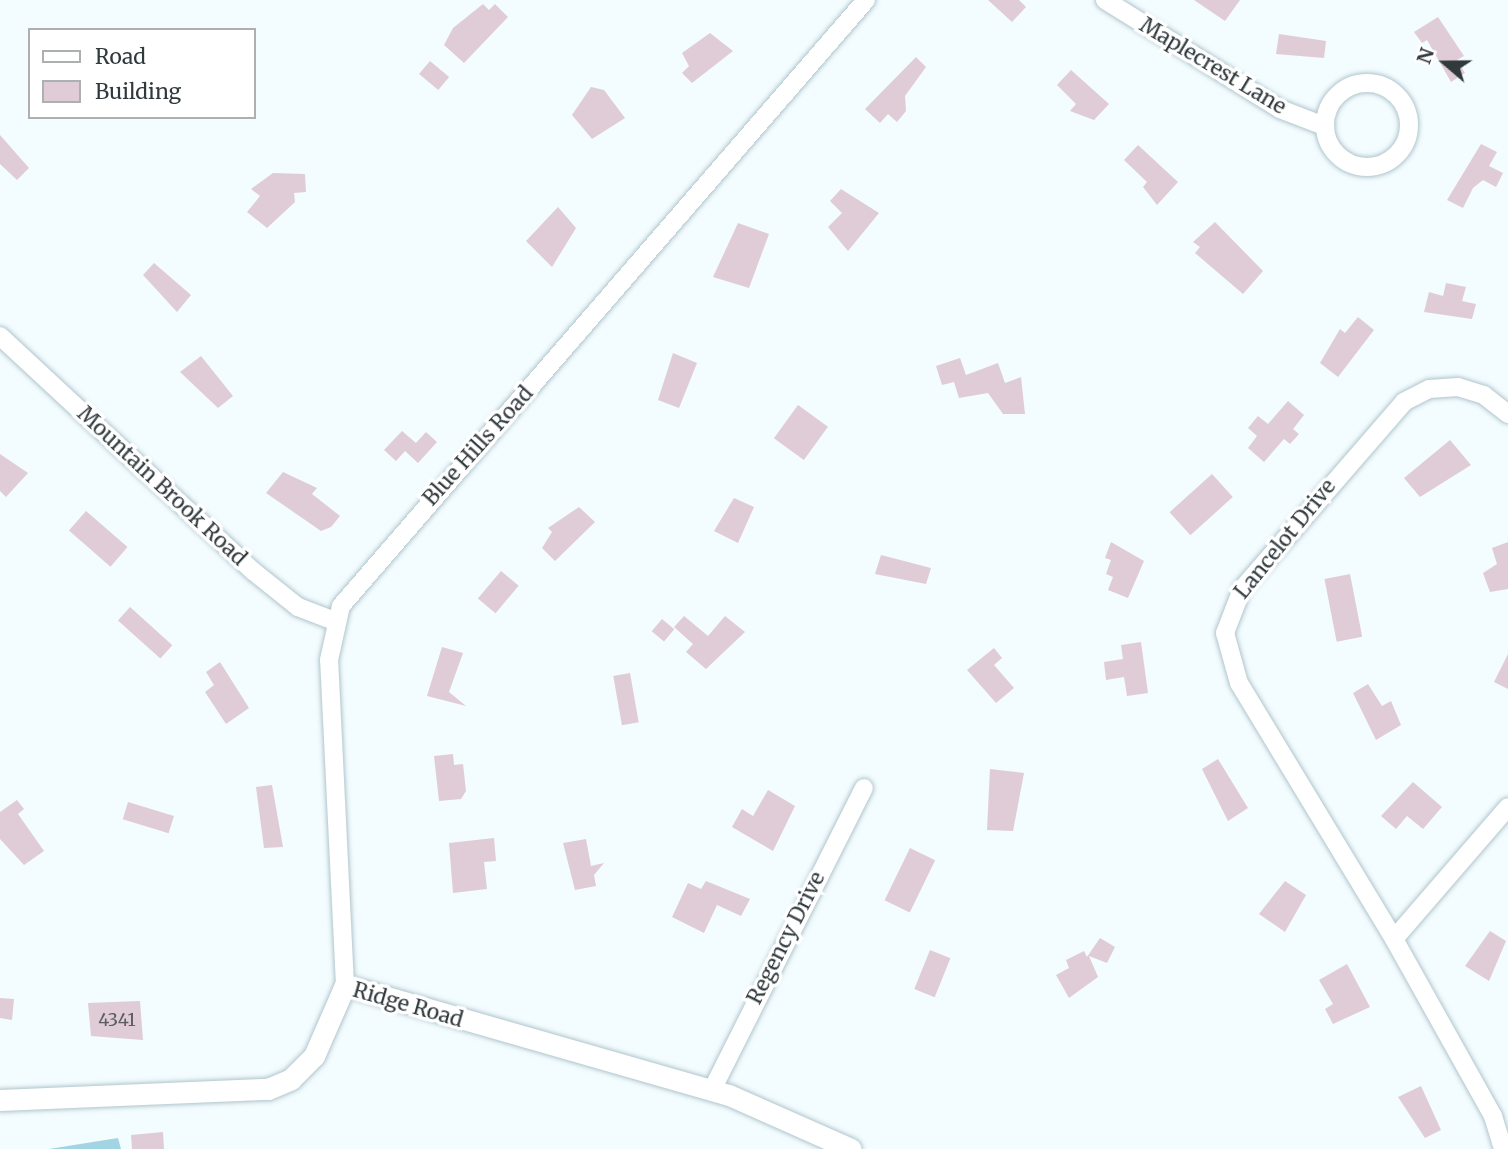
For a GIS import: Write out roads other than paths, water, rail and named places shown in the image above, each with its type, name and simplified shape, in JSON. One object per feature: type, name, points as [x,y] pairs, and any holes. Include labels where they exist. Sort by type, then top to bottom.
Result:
[{"type":"street","name":"Blue Hills Road","points":[[345,985],[330,695],[334,621],[360,577],[866,0]]},
{"type":"street","name":"Maplecrest Lane","points":[[1105,0],[1280,109],[1324,126]]},
{"type":"street","points":[[1363,84],[1395,94],[1409,118],[1404,145],[1371,168],[1344,161],[1324,126],[1333,100],[1363,84]]},
{"type":"street","name":"Mountain Brook Road","points":[[0,336],[253,571],[298,607],[334,621]]},
{"type":"street","name":"Lancelot Drive","points":[[1503,1149],[1493,1116],[1394,939],[1239,683],[1228,648],[1228,617],[1242,589],[1298,520],[1404,402],[1429,389],[1458,387],[1484,395],[1508,414]]},
{"type":"street","name":"Regency Drive","points":[[712,1090],[864,788]]},
{"type":"street","points":[[1394,939],[1508,807]]},
{"type":"street","name":"Ridge Road","points":[[0,1100],[268,1089],[291,1079],[314,1056],[345,985],[712,1090],[851,1149]]}]
